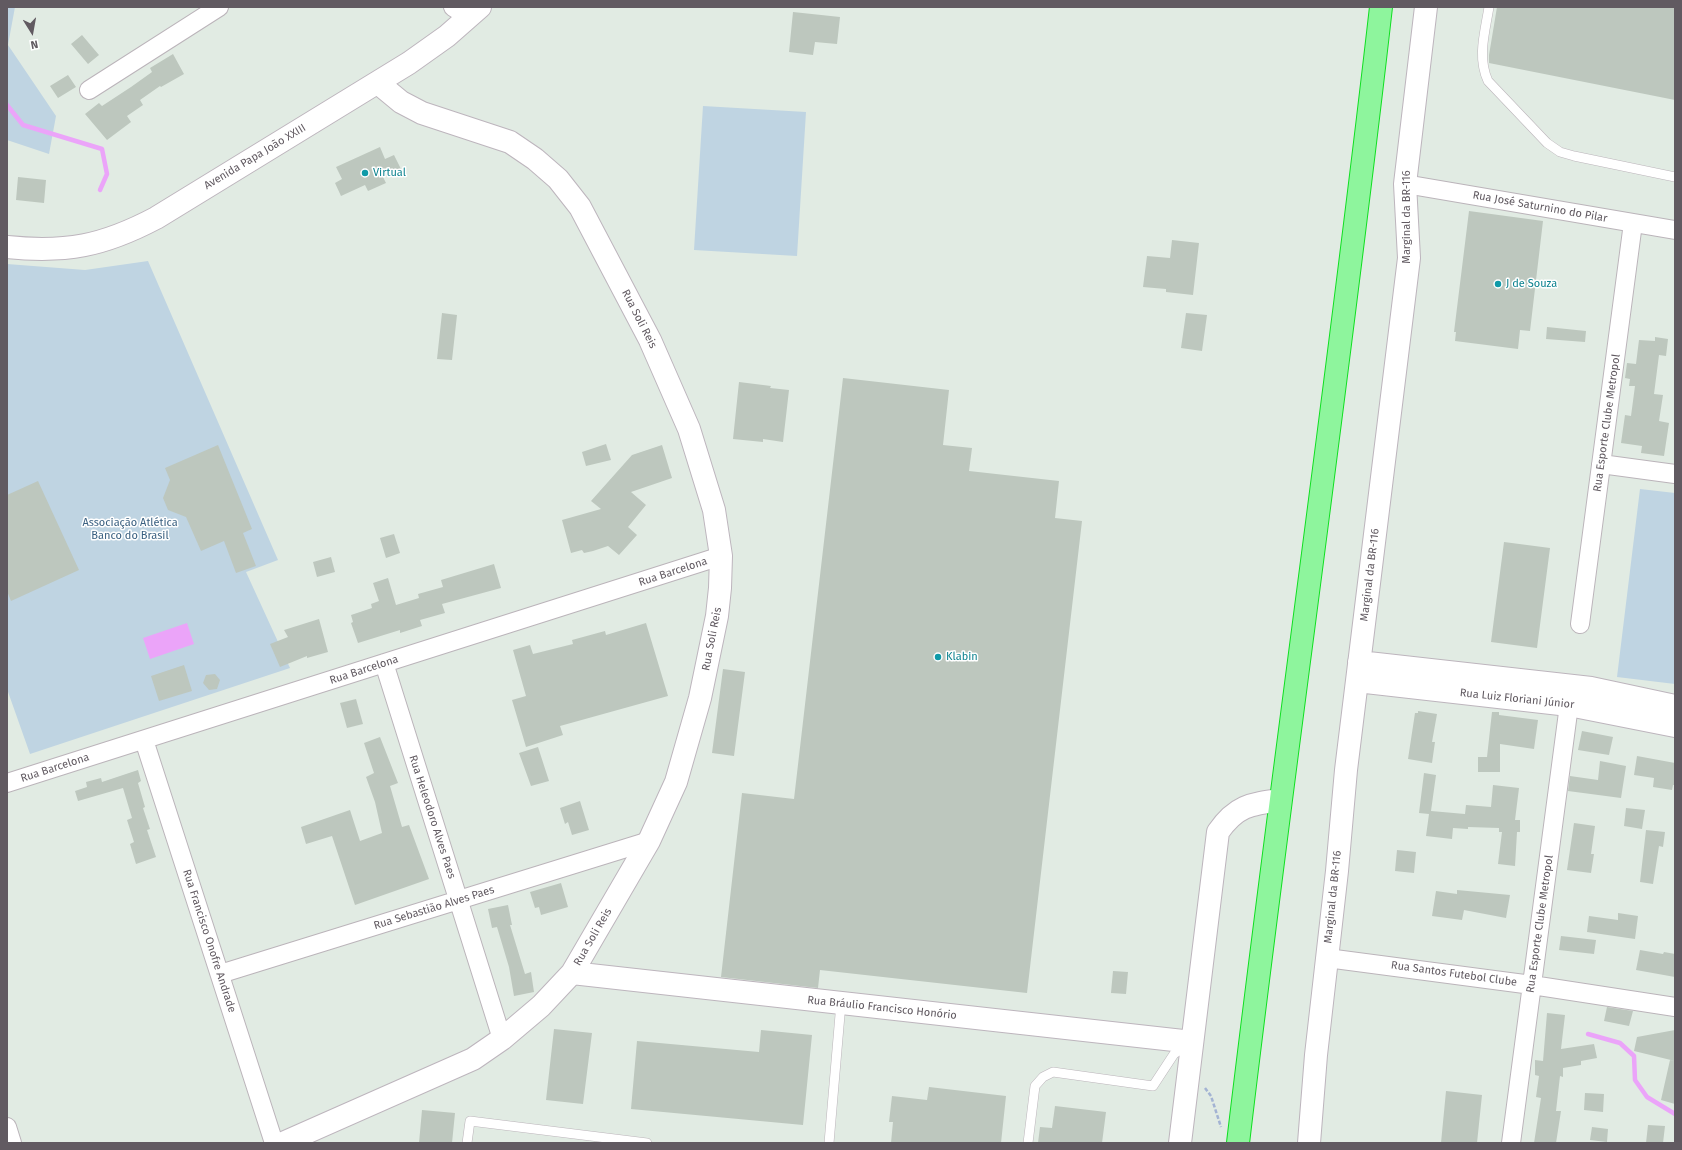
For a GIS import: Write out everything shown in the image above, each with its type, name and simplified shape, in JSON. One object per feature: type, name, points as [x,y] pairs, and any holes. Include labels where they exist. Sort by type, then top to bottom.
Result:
[{"type":"highway","points":[[1231,1136],[1280,800],[1360,192],[1381,7]]},
{"type":"street","points":[[89,90],[219,7]]},
{"type":"street","name":"Marginal da BR-116","points":[[1309,1143],[1316,1055],[1346,770],[1409,258],[1405,184],[1426,7]]},
{"type":"street","name":"Avenida Papa João XXIII","points":[[7,247],[48,249],[74,247],[107,241],[129,232],[156,218],[378,83],[427,50],[468,10]]},
{"type":"street","name":"Rua Soli Reis","points":[[283,1143],[473,1059],[502,1039],[542,1006],[572,973],[648,841],[676,782],[700,698],[717,616],[721,556],[714,510],[689,429],[650,340],[580,207],[558,179],[535,159],[510,142],[422,113],[401,102],[378,83]]},
{"type":"street","name":"Rua José Saturnino do Pilar","points":[[1405,184],[1675,230]]},
{"type":"street","name":"Rua Esporte Clube Metropol","points":[[1580,624],[1633,223]]},
{"type":"street","points":[[1601,464],[1675,474]]},
{"type":"street","name":"Rua Barcelona","points":[[7,783],[721,556]]},
{"type":"street","name":"Rua Heleodoro Alves Paes","points":[[384,664],[502,1039]]},
{"type":"street","name":"Rua Luiz Floriani Júnior","points":[[1358,672],[1569,704],[1675,726]]},
{"type":"street","name":"Rua Luiz Floriani Júnior","points":[[1358,672],[1591,688],[1675,706]]},
{"type":"street","name":"Rua Esporte Clube Metropol","points":[[1511,1143],[1569,704]]},
{"type":"street","name":"Rua Francisco Onofre Andrade","points":[[144,740],[274,1143]]},
{"type":"street","points":[[1180,1143],[1218,832],[1228,817],[1240,809],[1280,800]]},
{"type":"street","name":"Rua Sebastião Alves Paes","points":[[220,974],[648,841]]},
{"type":"street","name":"Rua Santos Futebol Clube","points":[[1327,958],[1532,985],[1675,1007]]},
{"type":"street","name":"Rua Bráulio Francisco Honório","points":[[572,973],[1192,1042]]},
{"type":"street","points":[[7,1127],[12,1143]]},
{"type":"lane","points":[[1490,7],[1482,56],[1483,69],[1488,81],[1547,143],[1560,152],[1574,156],[1675,177]]},
{"type":"lane","points":[[829,1143],[841,1003]]},
{"type":"lane","points":[[1028,1143],[1035,1086],[1043,1076],[1053,1072],[1153,1086],[1174,1054],[1192,1042]]},
{"type":"lane","points":[[467,1143],[470,1121],[647,1143]]},
{"type":"path","points":[[1189,1070],[1211,1096],[1219,1123],[1231,1136]]},
{"type":"green space","points":[[7,7],[15,7],[8,45],[56,116],[49,154],[7,140]]},
{"type":"green space","points":[[703,106],[806,112],[797,256],[694,250]]},
{"type":"green space","name":"Associação Atlética Banco do Brasil","points":[[148,261],[278,560],[246,572],[290,668],[30,754],[7,689],[7,264],[85,270]]},
{"type":"green space","points":[[1640,489],[1675,493],[1675,684],[1617,677]]},
{"type":"shaded area","points":[[187,623],[194,644],[150,659],[143,638]]},
{"type":"building","points":[[1497,7],[1675,7],[1675,100],[1489,63]]},
{"type":"building","points":[[793,12],[840,17],[837,44],[815,42],[813,55],[789,52]]},
{"type":"building","points":[[82,35],[99,55],[88,64],[71,44]]},
{"type":"building","points":[[173,54],[184,74],[161,87],[160,86],[140,100],[143,105],[127,116],[131,122],[107,140],[85,114],[99,103],[102,106],[131,87],[152,72],[150,68]]},
{"type":"building","points":[[68,75],[76,87],[58,98],[50,86]]},
{"type":"building","name":"Virtual","points":[[380,147],[385,159],[394,155],[401,169],[383,177],[386,183],[368,191],[365,185],[341,196],[335,183],[342,179],[336,167]]},
{"type":"building","points":[[18,177],[46,180],[44,203],[16,200]]},
{"type":"building","name":"J de Souza","points":[[1469,211],[1543,221],[1530,331],[1520,330],[1518,349],[1455,341],[1456,332],[1454,332]]},
{"type":"building","points":[[1172,240],[1199,243],[1193,295],[1166,292],[1166,289],[1143,287],[1147,256],[1170,258]]},
{"type":"building","points":[[442,313],[457,315],[452,360],[437,359]]},
{"type":"building","points":[[1186,313],[1207,315],[1202,351],[1181,348]]},
{"type":"building","points":[[1547,327],[1586,331],[1585,342],[1546,339]]},
{"type":"building","points":[[1655,337],[1668,339],[1666,356],[1659,355],[1654,394],[1663,395],[1659,421],[1669,423],[1664,456],[1641,453],[1642,446],[1621,443],[1625,415],[1631,416],[1635,386],[1629,386],[1630,379],[1625,378],[1627,363],[1636,364],[1639,340],[1655,341]]},
{"type":"building","name":"Klabin","points":[[843,378],[949,390],[943,445],[972,448],[969,471],[1059,481],[1055,518],[1082,521],[1027,993],[820,970],[818,988],[721,977],[742,793],[794,799]]},
{"type":"building","points":[[739,382],[789,390],[783,442],[763,439],[763,442],[733,439]]},
{"type":"building","points":[[606,444],[611,460],[586,466],[582,452]]},
{"type":"building","points":[[218,445],[252,529],[243,533],[256,566],[236,573],[224,541],[201,551],[186,517],[168,510],[163,498],[170,480],[165,468]]},
{"type":"building","points":[[662,445],[672,478],[631,492],[646,505],[628,527],[637,535],[619,555],[608,546],[584,553],[582,550],[571,553],[562,520],[601,509],[591,501],[632,455]]},
{"type":"building","points":[[38,481],[79,570],[11,601],[7,591],[7,495]]},
{"type":"building","points":[[394,534],[400,553],[386,558],[380,538]]},
{"type":"building","points":[[1504,542],[1550,548],[1537,648],[1491,642]]},
{"type":"building","points":[[331,557],[335,572],[317,577],[313,562]]},
{"type":"building","points":[[494,564],[501,588],[442,604],[445,613],[420,620],[422,626],[400,633],[400,630],[358,643],[351,623],[353,622],[351,615],[372,608],[371,604],[379,601],[373,583],[388,578],[396,605],[419,598],[418,594],[443,587],[441,580]]},
{"type":"building","points":[[319,619],[328,652],[307,658],[307,656],[280,667],[270,644],[288,637],[284,630]]},
{"type":"building","points":[[646,623],[668,696],[560,726],[563,735],[526,747],[512,700],[526,696],[513,650],[530,645],[533,654],[573,644],[572,640],[605,631],[606,635]]},
{"type":"building","points":[[184,665],[192,691],[159,701],[151,676]]},
{"type":"building","points":[[723,669],[745,672],[734,756],[712,753]]},
{"type":"building","points":[[215,674],[220,680],[217,689],[209,690],[203,683],[206,675]]},
{"type":"building","points":[[356,699],[363,724],[347,728],[340,703]]},
{"type":"building","points":[[1418,711],[1437,714],[1432,742],[1435,742],[1432,763],[1408,759],[1415,713],[1418,713]]},
{"type":"building","points":[[1492,712],[1499,712],[1499,715],[1538,720],[1534,749],[1500,744],[1500,772],[1478,772],[1478,757],[1487,757]]},
{"type":"building","points":[[1582,731],[1613,737],[1609,755],[1578,750]]},
{"type":"building","points":[[380,737],[398,783],[390,786],[402,827],[409,825],[429,879],[355,905],[332,836],[306,844],[301,827],[350,810],[360,841],[382,833],[375,802],[366,777],[374,773],[364,743]]},
{"type":"building","points":[[538,747],[549,781],[531,786],[519,753]]},
{"type":"building","points":[[1637,756],[1675,763],[1675,785],[1673,785],[1672,790],[1653,787],[1654,778],[1634,775]]},
{"type":"building","points":[[1600,761],[1626,766],[1621,798],[1568,791],[1570,776],[1598,780]]},
{"type":"building","points":[[138,770],[141,781],[138,783],[145,807],[143,808],[150,829],[147,830],[156,857],[136,864],[130,844],[134,842],[127,820],[132,818],[123,788],[78,801],[75,791],[87,787],[86,782],[101,778],[102,782]]},
{"type":"building","points":[[1424,773],[1436,775],[1431,811],[1465,814],[1466,805],[1491,807],[1493,785],[1519,788],[1515,820],[1520,820],[1520,832],[1517,832],[1515,866],[1498,864],[1502,832],[1499,832],[1499,828],[1453,828],[1452,839],[1426,836],[1429,814],[1419,813]]},
{"type":"building","points":[[580,801],[589,830],[572,835],[568,822],[565,824],[560,808]]},
{"type":"building","points":[[1626,808],[1645,810],[1642,829],[1624,826]]},
{"type":"building","points":[[1574,823],[1595,826],[1591,854],[1594,854],[1591,873],[1567,870]]},
{"type":"building","points":[[1646,830],[1665,832],[1663,847],[1659,846],[1653,884],[1640,882]]},
{"type":"building","points":[[1397,850],[1416,852],[1414,873],[1395,871]]},
{"type":"building","points":[[561,883],[568,907],[541,915],[539,907],[535,908],[530,892]]},
{"type":"building","points":[[1457,890],[1510,895],[1506,918],[1464,910],[1462,920],[1432,916],[1436,891],[1457,894]]},
{"type":"building","points":[[508,905],[512,925],[510,925],[525,974],[531,972],[534,992],[514,996],[509,967],[497,927],[492,928],[488,909]]},
{"type":"building","points":[[1618,913],[1638,916],[1635,939],[1587,932],[1589,916],[1618,920]]},
{"type":"building","points":[[1561,936],[1596,940],[1594,954],[1559,950]]},
{"type":"building","points":[[1640,950],[1663,954],[1664,952],[1675,954],[1675,977],[1636,970]]},
{"type":"building","points":[[1113,971],[1128,972],[1126,994],[1111,993]]},
{"type":"building","points":[[1607,1007],[1633,1011],[1629,1026],[1604,1021]]},
{"type":"building","points":[[1547,1013],[1565,1015],[1561,1049],[1594,1044],[1597,1058],[1581,1061],[1581,1065],[1563,1068],[1563,1077],[1560,1076],[1556,1111],[1561,1111],[1556,1143],[1534,1143],[1541,1098],[1536,1097],[1539,1076],[1535,1075],[1535,1060],[1543,1061]]},
{"type":"building","points":[[554,1029],[592,1033],[583,1104],[546,1100]]},
{"type":"building","points":[[761,1030],[812,1035],[803,1125],[631,1109],[637,1041],[759,1052]]},
{"type":"building","points":[[1675,1030],[1675,1061],[1634,1051],[1637,1037]]},
{"type":"building","points":[[1670,1060],[1675,1061],[1675,1104],[1661,1100]]},
{"type":"building","points":[[929,1087],[1006,1096],[1001,1143],[891,1143],[893,1122],[889,1122],[892,1096],[927,1100]]},
{"type":"building","points":[[1446,1091],[1482,1095],[1477,1143],[1441,1143]]},
{"type":"building","points":[[1585,1093],[1604,1094],[1603,1112],[1584,1110]]},
{"type":"building","points":[[1055,1106],[1106,1112],[1102,1143],[1038,1143],[1040,1127],[1052,1128]]},
{"type":"building","points":[[422,1110],[455,1113],[452,1143],[419,1143]]},
{"type":"building","points":[[1648,1125],[1665,1126],[1663,1143],[1646,1143]]},
{"type":"building","points":[[1592,1127],[1608,1129],[1607,1142],[1590,1140]]},
{"type":"waterway","points":[[7,105],[23,125],[102,149],[107,174],[100,190]]},
{"type":"waterway","points":[[1588,1034],[1620,1043],[1634,1056],[1635,1080],[1647,1097],[1675,1114]]},
{"type":"place","name":"Virtual","points":[[365,173]]},
{"type":"place","name":"J de Souza","points":[[1498,284]]},
{"type":"place","name":"Klabin","points":[[938,657]]}]
